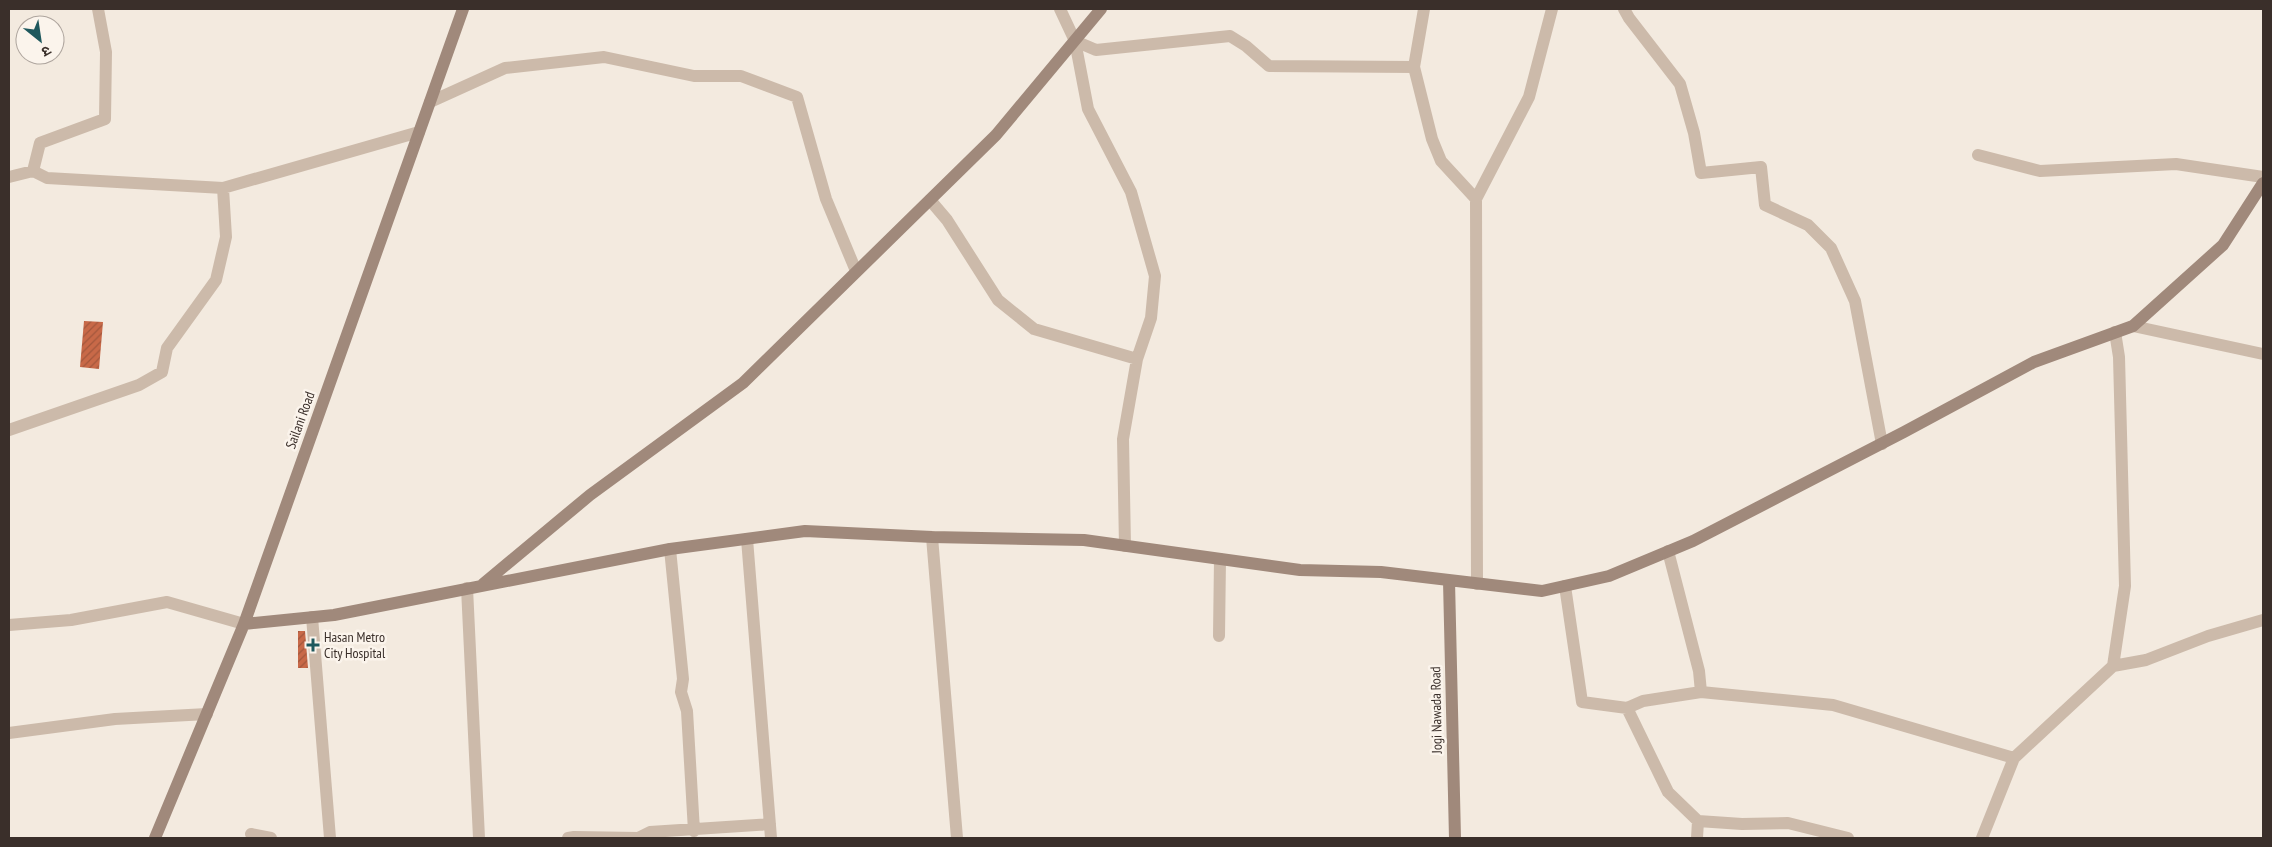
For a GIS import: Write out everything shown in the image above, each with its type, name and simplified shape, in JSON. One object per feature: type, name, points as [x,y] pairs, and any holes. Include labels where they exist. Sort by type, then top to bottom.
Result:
[{"type":"street","points":[[33,171],[40,143],[105,119],[106,52],[98,9]]},
{"type":"street","name":"Sailani Road","points":[[155,838],[244,624],[463,9]]},
{"type":"street","points":[[1060,9],[1075,41],[1088,109],[1130,192],[1155,276],[1152,318],[1137,359],[1123,439],[1125,546]]},
{"type":"street","points":[[481,586],[590,495],[743,383],[996,135],[1101,9]]},
{"type":"street","points":[[1424,9],[1414,67],[1432,139],[1441,162],[1476,198]]},
{"type":"street","points":[[1477,584],[1476,198],[1529,97],[1552,9]]},
{"type":"street","points":[[1624,9],[1680,84],[1694,134],[1701,173],[1761,167],[1765,205],[1808,225],[1831,248],[1855,301],[1882,444]]},
{"type":"street","points":[[1075,41],[1096,50],[1230,36],[1246,46],[1269,66],[1414,67]]},
{"type":"street","points":[[430,102],[505,68],[604,57],[694,76],[742,76],[797,97],[826,199],[856,271]]},
{"type":"street","points":[[9,177],[33,171],[47,178],[223,188],[419,132]]},
{"type":"street","points":[[1978,155],[2040,171],[2176,164],[2263,177]]},
{"type":"street","points":[[9,625],[71,620],[167,602],[244,624],[334,615],[670,549],[805,531],[932,537],[1084,540],[1300,570],[1381,572],[1542,591],[1609,576],[1693,541],[1882,444],[2034,362],[2133,326],[2222,246],[2263,183]]},
{"type":"street","points":[[9,430],[139,385],[162,372],[167,348],[216,280],[226,237],[223,188]]},
{"type":"street","points":[[930,200],[947,220],[998,300],[1034,329],[1137,359]]},
{"type":"street","points":[[2133,326],[2263,354]]},
{"type":"street","points":[[2112,666],[2125,586],[2119,357],[2115,332]]},
{"type":"street","points":[[932,537],[957,838]]},
{"type":"street","points":[[747,539],[771,838]]},
{"type":"street","points":[[670,549],[683,679],[681,692],[687,711],[694,830]]},
{"type":"street","points":[[1668,551],[1699,672],[1701,692]]},
{"type":"street","points":[[1219,636],[1220,559]]},
{"type":"street","name":"Jogi Nawada Road","points":[[1449,580],[1455,838]]},
{"type":"street","points":[[1565,586],[1582,702],[1627,708],[1642,701],[1701,692],[1833,705],[2014,758]]},
{"type":"street","points":[[467,588],[479,838]]},
{"type":"street","points":[[312,617],[330,838]]},
{"type":"street","points":[[1982,838],[2014,758],[2112,666],[2146,660],[2208,636],[2263,620]]},
{"type":"street","points":[[1627,708],[1668,792],[1698,821],[1742,824],[1788,822],[1848,838]]},
{"type":"street","points":[[9,733],[115,719],[207,714]]},
{"type":"street","points":[[1697,838],[1698,821]]},
{"type":"street","points":[[568,838],[574,836],[638,838],[650,832],[770,824]]},
{"type":"street","points":[[251,834],[271,838]]},
{"type":"building","points":[[84,321],[103,322],[99,369],[80,367]]},
{"type":"building","points":[[298,631],[305,631],[308,668],[298,668]]},
{"type":"place","name":"Hasan Metro City Hospital","points":[[313,645]]}]
